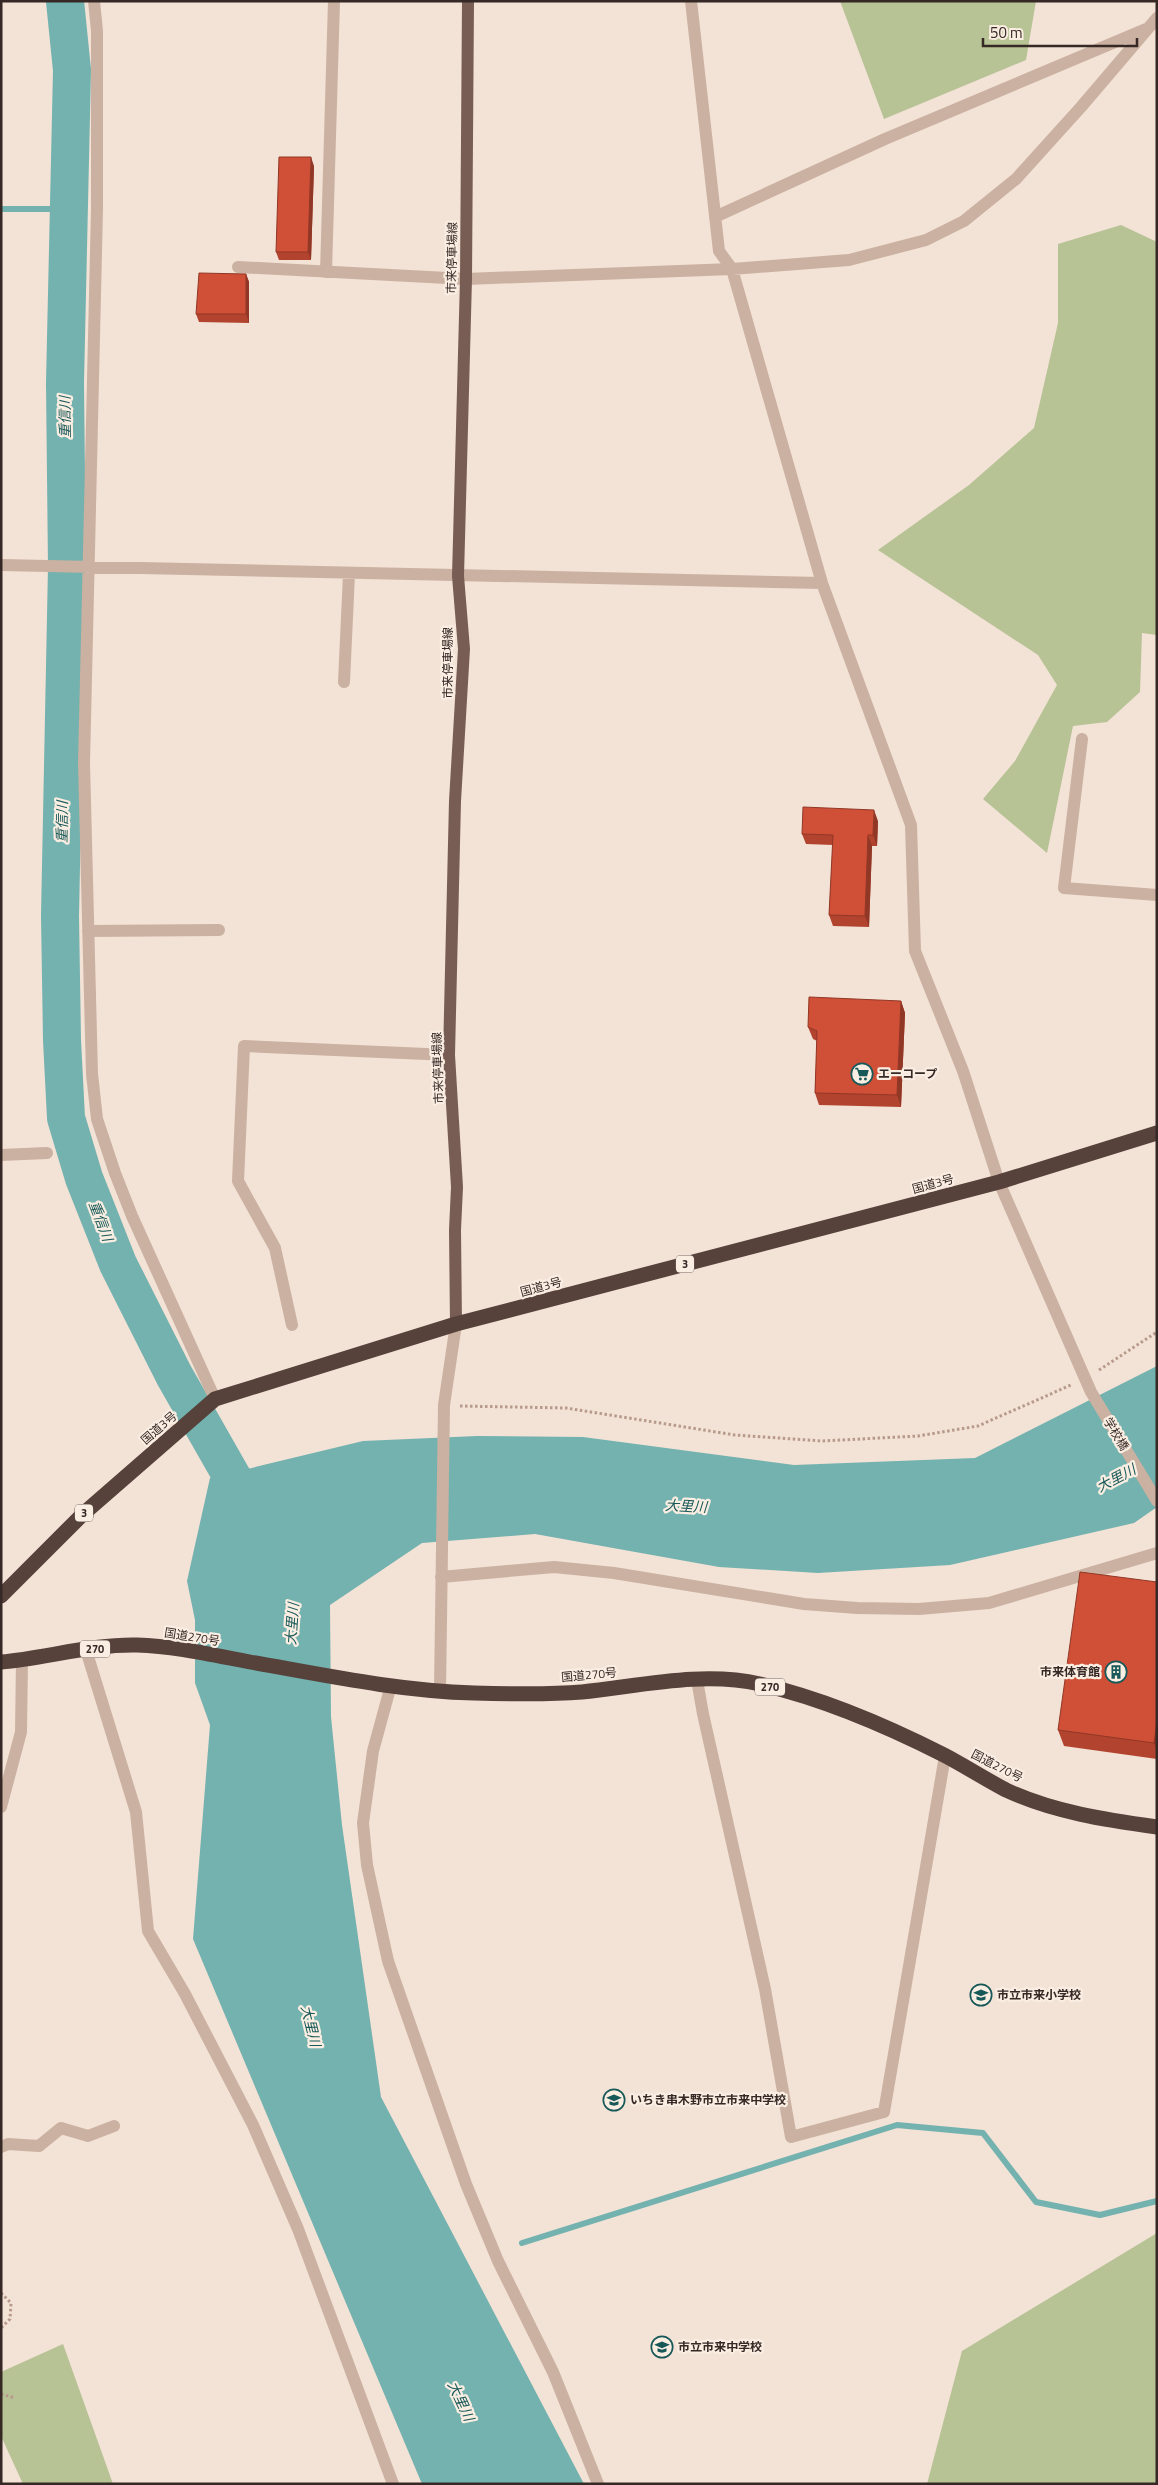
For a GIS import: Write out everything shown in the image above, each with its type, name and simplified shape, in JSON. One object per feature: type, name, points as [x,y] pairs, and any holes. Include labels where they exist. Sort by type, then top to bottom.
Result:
[{"type":"highway","name":"国道3号","points":[[1,1596],[83,1514],[215,1399],[456,1324],[999,1182],[1157,1134]]},
{"type":"highway","name":"国道270号","points":[[1,1662],[136,1645],[189,1651],[358,1682],[440,1690],[532,1694],[578,1692],[698,1680],[733,1679],[759,1684],[841,1708],[876,1721],[1006,1790],[1048,1805],[1120,1822],[1157,1827]]},
{"type":"main road","name":"市来停車場線","points":[[456,1324],[455,1230],[457,1187],[449,1055],[455,801],[464,649],[458,576],[466,279],[468,1]]},
{"type":"street","points":[[94,1],[97,31],[97,209],[84,763],[92,1074],[97,1119],[132,1216],[215,1399]]},
{"type":"street","points":[[326,272],[334,1]]},
{"type":"street","name":"学校橋","points":[[691,1],[719,251],[732,269],[822,583],[910,825],[915,951],[963,1071],[999,1182],[1054,1310],[1087,1378],[1091,1392],[1157,1501]]},
{"type":"street","points":[[238,267],[466,279],[732,269],[849,260],[926,240],[964,221],[1016,179],[1082,107],[1157,18]]},
{"type":"street","points":[[715,217],[885,139],[1148,28]]},
{"type":"street","points":[[1,565],[822,583]]},
{"type":"street","points":[[344,682],[349,574]]},
{"type":"street","points":[[1082,739],[1064,888],[1157,895]]},
{"type":"street","points":[[88,931],[219,930]]},
{"type":"street","points":[[292,1325],[275,1248],[238,1181],[244,1046],[449,1055]]},
{"type":"street","points":[[1,1155],[46,1153]]},
{"type":"street","points":[[440,1690],[444,1412],[456,1324]]},
{"type":"street","points":[[441,1572],[554,1567],[614,1573],[804,1604],[857,1608],[919,1609],[989,1603],[1157,1553]]},
{"type":"street","points":[[86,1650],[136,1812],[148,1931],[185,1994],[252,2125],[298,2229],[393,2484]]},
{"type":"street","points":[[1,1807],[13,1768],[21,1732],[22,1660]]},
{"type":"street","points":[[698,1680],[703,1714],[765,1989],[791,2137],[884,2112],[945,1756]]},
{"type":"street","points":[[391,1686],[372,1751],[364,1823],[367,1864],[388,1961],[466,2184],[498,2261],[553,2372],[598,2484]]},
{"type":"street","points":[[1,2147],[8,2144],[39,2146],[61,2128],[88,2136],[114,2126]]},
{"type":"path","points":[[444,1412],[566,1408],[735,1436],[822,1441],[918,1436],[978,1426],[1087,1378],[1157,1332]]},
{"type":"path","points":[[1,2293],[11,2303],[10,2319],[1,2328]]},
{"type":"path","points":[[1,2394],[15,2398]]},
{"type":"green space","points":[[840,1],[1036,1],[1026,60],[884,119]]},
{"type":"green space","points":[[1121,225],[1157,242],[1157,635],[1142,633],[1140,692],[1107,722],[1073,726],[1047,853],[983,799],[1015,761],[1057,685],[1038,655],[878,550],[969,485],[1034,428],[1058,323],[1058,244]]},
{"type":"green space","points":[[1157,2233],[1157,2484],[927,2484],[962,2351]]},
{"type":"green space","points":[[63,2344],[113,2484],[23,2484],[1,2436],[1,2372]]},
{"type":"water","name":"大里川","points":[[1157,1366],[1157,1507],[1134,1523],[950,1565],[818,1573],[719,1567],[535,1534],[422,1543],[330,1605],[331,1717],[342,1825],[381,2097],[584,2484],[422,2484],[193,1939],[210,1725],[195,1683],[195,1620],[187,1581],[210,1478],[363,1441],[477,1436],[583,1437],[794,1465],[975,1458]]},
{"type":"building","points":[[279,157],[311,157],[308,252],[276,252]]},
{"type":"building","points":[[199,273],[246,274],[246,314],[196,314]]},
{"type":"building","points":[[803,807],[874,810],[873,835],[868,835],[865,916],[829,915],[833,835],[802,834]]},
{"type":"building","name":"エーコープ","points":[[809,997],[901,1001],[897,1095],[815,1093],[817,1031],[808,1027]]},
{"type":"building","name":"市来体育館","points":[[1080,1572],[1157,1582],[1157,1721],[1154,1743],[1058,1730]]},
{"type":"waterway","name":"重信川","points":[[65,1],[72,70],[65,383],[67,567],[60,916],[62,1040],[66,1118],[84,1178],[118,1264],[174,1375],[255,1517]]},
{"type":"waterway","points":[[1,209],[69,209]]},
{"type":"waterway","points":[[522,2243],[897,2125],[983,2133],[1036,2202],[1100,2215],[1157,2201]]},
{"type":"place","name":"エーコープ","points":[[862,1074]]},
{"type":"place","name":"市来体育館","points":[[1116,1672]]},
{"type":"place","name":"市立市来小学校","points":[[981,1995]]},
{"type":"place","name":"いちき串木野市立市来中学校","points":[[614,2100]]},
{"type":"place","name":"市立市来中学校","points":[[662,2347]]}]
